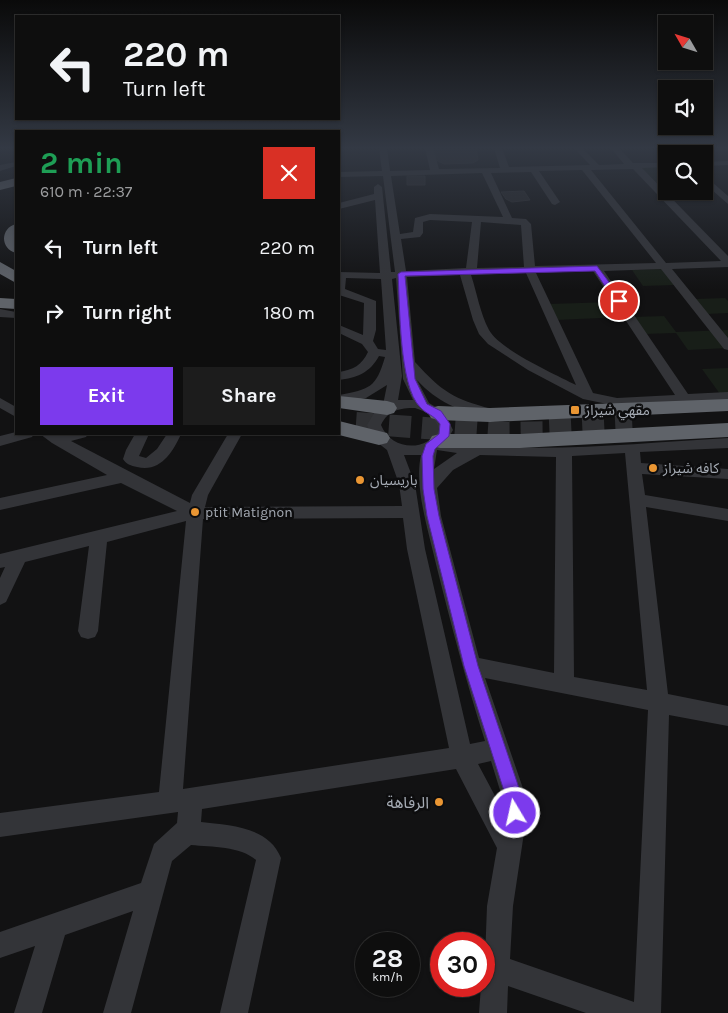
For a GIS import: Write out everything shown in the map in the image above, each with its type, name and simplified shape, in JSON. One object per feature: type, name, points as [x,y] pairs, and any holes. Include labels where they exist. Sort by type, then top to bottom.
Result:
[{"type":"highway","points":[[0,229],[12,222]]},
{"type":"highway","points":[[12,222],[9,241],[15,248]]},
{"type":"highway","points":[[0,250],[15,262]]},
{"type":"highway","points":[[0,266],[15,277]]},
{"type":"highway","points":[[0,303],[15,304]]},
{"type":"highway","points":[[340,401],[389,407]]},
{"type":"highway","points":[[430,409],[477,416],[728,405]]},
{"type":"highway","points":[[635,423],[728,412]]},
{"type":"highway","points":[[346,419],[387,443]]},
{"type":"highway","points":[[635,423],[728,422]]},
{"type":"highway","points":[[434,444],[728,430]]},
{"type":"street","points":[[385,195],[401,274],[413,388],[445,424],[446,430],[434,444],[426,466],[428,489],[471,666],[515,800],[515,813],[500,906],[495,957]]},
{"type":"street","points":[[499,195],[508,219]]},
{"type":"street","points":[[551,195],[555,202]]},
{"type":"street","points":[[607,195],[728,346]]},
{"type":"street","points":[[662,195],[728,263]]},
{"type":"street","points":[[340,206],[379,196],[395,386],[389,407]]},
{"type":"street","points":[[395,237],[416,235],[418,220],[424,218],[508,219],[525,222],[530,272],[588,396]]},
{"type":"street","points":[[477,219],[468,272],[480,320],[488,338],[508,352],[588,396],[616,402],[728,396]]},
{"type":"street","points":[[340,275],[385,276],[468,272],[530,272],[728,263]]},
{"type":"street","points":[[597,269],[684,398]]},
{"type":"street","points":[[340,291],[370,301],[368,311],[371,329],[371,362],[363,370],[340,376]]},
{"type":"street","points":[[0,313],[15,315]]},
{"type":"street","points":[[340,331],[370,346],[392,354]]},
{"type":"street","points":[[340,401],[361,395],[379,386],[385,379],[392,354]]},
{"type":"street","points":[[409,363],[431,389],[452,402],[475,410],[514,414]]},
{"type":"street","points":[[430,409],[406,404],[389,407],[376,418],[374,425],[404,471],[416,549],[462,757],[509,846]]},
{"type":"street","points":[[0,441],[23,435]]},
{"type":"street","points":[[52,437],[71,435]]},
{"type":"street","points":[[141,435],[133,450],[131,459],[145,463],[158,459],[165,452],[174,435]]},
{"type":"street","points":[[117,1013],[164,850],[186,832],[189,821],[180,800],[195,513],[200,495],[234,435]]},
{"type":"street","points":[[52,437],[123,477],[195,513]]},
{"type":"street","points":[[387,443],[412,450],[434,444],[481,451],[564,452],[728,443]]},
{"type":"street","points":[[632,449],[659,704],[647,1013]]},
{"type":"street","points":[[428,489],[440,472],[448,465],[481,451]]},
{"type":"street","points":[[564,452],[564,685]]},
{"type":"street","points":[[634,468],[728,474]]},
{"type":"street","points":[[0,504],[123,477]]},
{"type":"street","points":[[637,500],[728,515]]},
{"type":"street","points":[[0,561],[195,513],[409,512]]},
{"type":"street","points":[[88,631],[100,537]]},
{"type":"street","points":[[0,597],[19,556]]},
{"type":"street","points":[[471,666],[728,716]]},
{"type":"street","points":[[0,825],[180,800],[498,750]]},
{"type":"street","points":[[186,832],[253,843],[266,851],[269,858],[234,1013]]},
{"type":"street","points":[[0,944],[151,892]]},
{"type":"street","points":[[28,1013],[55,925]]},
{"type":"street","points":[[495,967],[626,1013]]},
{"type":"street","points":[[493,997],[493,1013]]},
{"type":"shaded area","points":[[662,269],[674,285],[643,286],[632,270]]},
{"type":"shaded area","points":[[725,298],[728,301],[728,313],[707,314],[695,299]]},
{"type":"shaded area","points":[[613,302],[623,317],[556,320],[548,304]]},
{"type":"shaded area","points":[[664,316],[676,332],[728,330],[728,348],[688,350],[676,333],[643,334],[633,317]]},
{"type":"shaded area","points":[[728,368],[728,394],[720,394],[702,369]]},
{"type":"building","points":[[503,195],[527,195],[530,200],[512,202]]},
{"type":"tunnel","points":[[549,422],[632,418]]},
{"type":"tunnel","points":[[356,423],[494,433],[569,432]]},
{"type":"place","name":"مقهي شيراز","points":[[575,410]]},
{"type":"place","name":"کافه شيراز","points":[[653,468]]},
{"type":"place","name":"باريسيان","points":[[360,480]]},
{"type":"place","name":"ptit Matignon","points":[[195,512]]},
{"type":"place","name":"الرفاهة","points":[[439,802]]},
{"type":"route","points":[[515,813],[515,800],[471,666],[430,502],[426,466],[427,456],[430,447],[440,441],[446,430],[445,424],[438,413],[423,406],[410,379],[401,274],[597,269],[619,301]]}]
